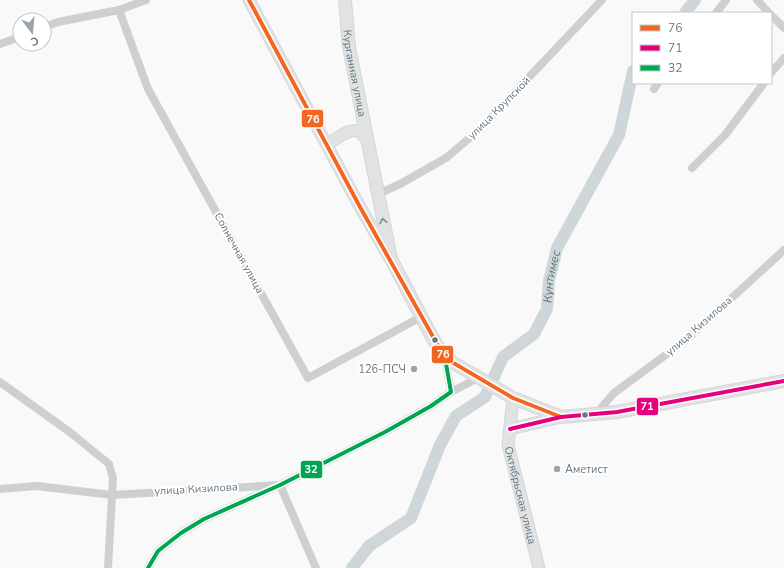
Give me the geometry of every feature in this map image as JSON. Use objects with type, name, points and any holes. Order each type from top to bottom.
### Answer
[{"type":"main road","name":"Курганная улица","points":[[345,0],[349,47],[391,259]]},
{"type":"main road","points":[[391,259],[444,358],[513,398],[561,417],[595,415],[784,381]]},
{"type":"street","points":[[52,24],[119,10],[146,0]]},
{"type":"street","points":[[249,0],[360,207],[391,259]]},
{"type":"street","name":"улица Крупской","points":[[379,198],[400,184],[446,158],[480,129],[602,0]]},
{"type":"street","points":[[717,12],[726,0]]},
{"type":"street","points":[[757,0],[768,12]]},
{"type":"street","name":"Солнечная улица","points":[[119,10],[148,89],[308,378],[421,317]]},
{"type":"street","points":[[772,16],[784,28]]},
{"type":"street","points":[[0,44],[12,39]]},
{"type":"street","points":[[772,72],[784,58]]},
{"type":"street","points":[[692,168],[725,135],[763,84]]},
{"type":"street","points":[[352,130],[359,115],[359,102]]},
{"type":"street","name":"Курганная улица","points":[[327,144],[352,130],[360,130],[369,145]]},
{"type":"street","points":[[360,207],[371,208],[379,198]]},
{"type":"street","name":"улица Кизилова","points":[[595,415],[614,393],[686,340],[784,250]]},
{"type":"street","points":[[444,358],[451,392]]},
{"type":"street","name":"улица Кизилова","points":[[148,568],[158,551],[181,532],[204,519],[280,485],[385,432],[431,406],[451,392],[478,378]]},
{"type":"street","points":[[0,382],[71,432],[109,464],[113,478],[108,568]]},
{"type":"street","name":"Октябрьская улица","points":[[513,398],[510,428],[510,452],[539,568]]},
{"type":"street","points":[[510,428],[561,417]]},
{"type":"street","points":[[280,485],[316,568]]},
{"type":"street","name":"улица Кизилова","points":[[0,489],[37,486],[112,495],[280,485]]},
{"type":"waterway","name":"Кунтимес","points":[[686,12],[695,0]]},
{"type":"waterway","name":"Кунтимес","points":[[352,568],[369,546],[411,518],[440,445],[456,416],[485,397],[503,357],[534,334],[547,309],[549,281],[557,248],[619,135],[632,76]]},
{"type":"transit line","name":"76","points":[[249,0],[360,207],[445,358],[513,398],[561,417]]},
{"type":"transit line","name":"32","points":[[148,568],[158,551],[181,533],[204,519],[280,485],[385,432],[431,406],[451,392],[445,358]]},
{"type":"transit line","name":"71","points":[[510,429],[561,417],[617,412],[784,381]]},
{"type":"place","name":"126-ПСЧ","points":[[414,369]]},
{"type":"place","name":"Аметист","points":[[557,469]]}]
